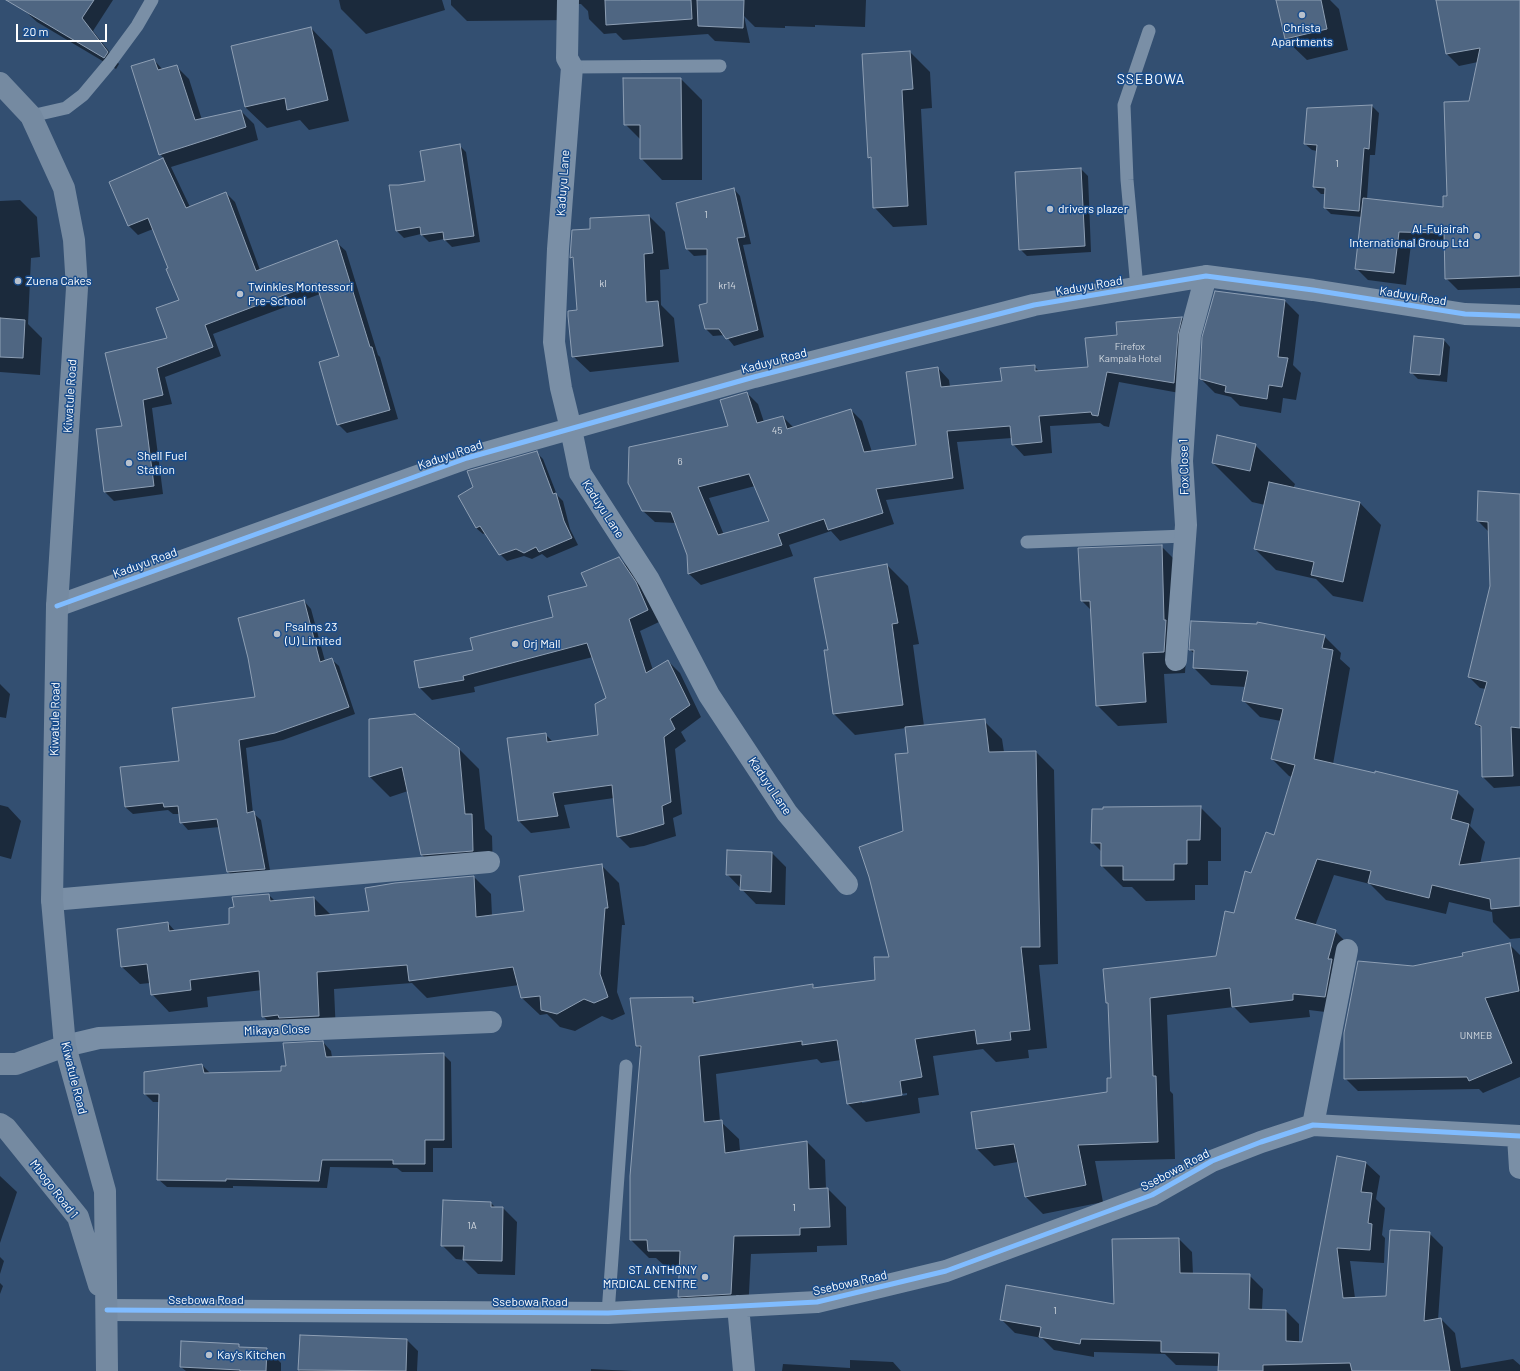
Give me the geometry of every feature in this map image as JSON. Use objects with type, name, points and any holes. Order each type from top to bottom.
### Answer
[{"type":"main road","name":"Kiwatule Road","points":[[0,83],[30,116],[64,188],[74,240],[77,288],[57,606],[52,900],[64,1046],[104,1191],[107,1371]]},
{"type":"main road","points":[[0,1064],[16,1064],[64,1046]]},
{"type":"main road","name":"Mbogo Road 1","points":[[0,1124],[6,1128],[78,1217],[107,1310]]},
{"type":"street","name":"Kaduyu Lane","points":[[568,0],[567,58],[572,67],[558,249],[554,342],[561,388],[580,473],[649,580],[709,695],[787,813],[847,884]]},
{"type":"street","name":"Kaduyu Road","points":[[57,606],[467,458],[754,377],[1034,305],[1206,276],[1314,290],[1465,314],[1520,316]]},
{"type":"street","name":"Fox Close 1","points":[[1176,660],[1186,525],[1182,461],[1190,335],[1206,276]]},
{"type":"street","points":[[52,900],[490,862]]},
{"type":"street","points":[[1313,1125],[1347,950]]},
{"type":"street","name":"Mikaya Close","points":[[64,1046],[99,1038],[491,1022]]},
{"type":"street","name":"Ssebowa Road","points":[[107,1310],[608,1312],[817,1302],[946,1271],[1152,1195],[1212,1161],[1261,1142],[1313,1125],[1519,1136]]},
{"type":"street","points":[[1519,1136],[1520,1168]]},
{"type":"street","points":[[738,1306],[744,1371]]},
{"type":"lane","points":[[30,116],[66,108],[83,95],[109,64],[136,26],[152,0]]},
{"type":"lane","points":[[1137,288],[1127,180],[1124,105],[1149,31]]},
{"type":"lane","points":[[572,67],[720,66]]},
{"type":"lane","points":[[1027,542],[1185,536]]},
{"type":"lane","points":[[608,1312],[626,1066]]},
{"type":"building","points":[[6,0],[94,0],[82,18],[108,52],[104,58]]},
{"type":"building","points":[[605,0],[691,0],[692,19],[606,25]]},
{"type":"building","points":[[697,0],[744,0],[743,28],[698,26]]},
{"type":"building","name":"Christa Apartments","points":[[1276,0],[1321,0],[1327,29],[1285,39]]},
{"type":"building","points":[[1436,0],[1520,0],[1520,276],[1445,279],[1444,233],[1399,232],[1394,273],[1355,269],[1363,198],[1443,207],[1443,196],[1447,196],[1444,102],[1469,101],[1480,48],[1446,54]]},
{"type":"building","points":[[311,27],[328,100],[287,110],[285,98],[245,107],[231,46]]},
{"type":"building","points":[[910,51],[913,89],[902,90],[908,206],[873,208],[871,157],[868,158],[862,54]]},
{"type":"building","points":[[154,59],[158,70],[177,65],[195,120],[241,110],[246,127],[159,155],[131,66]]},
{"type":"building","points":[[623,78],[681,78],[682,159],[640,159],[640,125],[624,125]]},
{"type":"building","points":[[1372,105],[1369,149],[1364,148],[1359,211],[1324,208],[1325,188],[1313,187],[1317,145],[1304,144],[1307,108]]},
{"type":"building","points":[[460,144],[474,236],[444,240],[443,232],[421,235],[420,227],[396,231],[389,185],[425,181],[420,151]]},
{"type":"building","points":[[163,158],[186,208],[226,192],[256,271],[337,240],[370,347],[372,347],[390,410],[337,425],[319,362],[339,356],[316,283],[205,325],[213,347],[157,368],[163,395],[143,400],[154,486],[104,492],[96,429],[122,426],[105,353],[167,338],[156,308],[179,300],[148,218],[128,226],[109,182]]},
{"type":"building","name":"drivers plazer","points":[[1081,168],[1085,246],[1019,250],[1015,172]]},
{"type":"building","points":[[734,188],[745,237],[737,238],[758,330],[726,339],[719,329],[705,329],[699,305],[707,303],[707,249],[686,249],[676,203]]},
{"type":"building","points":[[649,215],[653,253],[644,254],[646,302],[658,301],[663,346],[572,357],[568,311],[577,310],[573,257],[570,258],[572,230],[590,229],[590,218]]},
{"type":"building","points":[[1215,291],[1285,300],[1278,357],[1288,358],[1282,387],[1269,385],[1267,399],[1225,392],[1226,386],[1200,379],[1202,337]]},
{"type":"building","points":[[1182,317],[1178,334],[1174,383],[1107,372],[1098,416],[1092,415],[1091,412],[1039,416],[1042,442],[1012,445],[1010,426],[947,431],[953,478],[876,489],[883,513],[828,530],[824,519],[778,534],[782,545],[688,574],[687,555],[671,512],[642,511],[628,483],[629,447],[728,426],[720,400],[747,392],[757,423],[783,416],[787,429],[851,409],[864,452],[916,445],[906,372],[938,367],[941,387],[1002,381],[1000,368],[1035,365],[1035,371],[1088,367],[1085,338],[1117,335],[1116,322]],"holes":[[[749,474],[769,521],[718,535],[698,487]]]},
{"type":"building","points":[[0,318],[25,320],[23,358],[0,357]]},
{"type":"building","points":[[1414,336],[1444,339],[1440,375],[1410,373]]},
{"type":"building","points":[[1217,435],[1256,444],[1250,471],[1212,463]]},
{"type":"building","points":[[537,451],[553,494],[556,493],[564,521],[572,538],[539,552],[536,547],[524,553],[516,549],[499,555],[480,526],[476,528],[458,496],[473,487],[467,471]]},
{"type":"building","points":[[1269,482],[1360,502],[1343,582],[1311,575],[1314,562],[1254,549]]},
{"type":"building","points":[[1478,491],[1520,494],[1520,728],[1511,727],[1513,776],[1482,777],[1481,726],[1475,724],[1487,682],[1468,677],[1490,586],[1488,522],[1477,521]]},
{"type":"building","points":[[1162,545],[1164,620],[1166,620],[1164,652],[1143,653],[1146,702],[1096,706],[1090,601],[1081,601],[1078,548]]},
{"type":"building","points":[[619,557],[636,582],[648,610],[629,619],[646,673],[668,660],[690,705],[670,719],[675,729],[664,737],[671,802],[662,806],[664,824],[617,837],[612,785],[553,793],[558,816],[518,821],[507,738],[546,733],[547,742],[598,735],[595,704],[606,698],[587,643],[463,676],[464,680],[419,688],[414,661],[473,650],[470,638],[553,617],[548,596],[587,586],[581,573]]},
{"type":"building","points":[[887,564],[898,623],[892,624],[903,705],[833,714],[824,650],[828,650],[814,578]]},
{"type":"building","points":[[304,600],[320,662],[332,658],[349,707],[275,733],[239,740],[247,813],[254,811],[265,869],[227,872],[217,819],[180,823],[178,806],[164,807],[163,803],[125,807],[120,767],[179,761],[172,708],[255,697],[248,658],[238,618]]},
{"type":"building","points":[[1191,621],[1257,624],[1257,622],[1325,635],[1322,648],[1333,650],[1314,759],[1375,773],[1375,771],[1458,791],[1451,819],[1469,824],[1459,865],[1520,858],[1520,906],[1491,909],[1490,899],[1432,885],[1429,898],[1368,883],[1371,871],[1317,859],[1295,919],[1336,930],[1328,959],[1332,959],[1325,997],[1293,994],[1293,1000],[1232,1007],[1230,988],[1150,998],[1153,1076],[1156,1076],[1158,1142],[1078,1145],[1086,1185],[1025,1197],[1014,1144],[976,1149],[971,1112],[1107,1092],[1107,1078],[1111,1078],[1108,1003],[1106,1003],[1103,969],[1216,956],[1225,911],[1234,913],[1245,871],[1251,873],[1266,832],[1274,835],[1295,765],[1271,759],[1283,709],[1242,701],[1248,671],[1193,668],[1194,650],[1189,650]]},
{"type":"building","points":[[415,714],[459,748],[465,814],[472,814],[473,851],[421,855],[402,767],[369,777],[369,719]]},
{"type":"building","points":[[985,719],[989,752],[1036,751],[1040,947],[1021,947],[1030,1030],[1010,1032],[1011,1040],[977,1044],[975,1030],[915,1039],[922,1077],[900,1081],[902,1095],[847,1104],[837,1040],[802,1045],[802,1041],[699,1056],[704,1122],[722,1120],[725,1153],[807,1141],[809,1189],[828,1188],[830,1227],[800,1228],[800,1235],[734,1236],[731,1294],[678,1297],[680,1251],[648,1251],[647,1240],[630,1240],[630,1176],[641,1046],[636,1046],[630,998],[693,997],[693,1003],[813,984],[813,988],[875,980],[874,957],[889,957],[869,877],[859,847],[903,831],[895,754],[908,753],[905,727]]},
{"type":"building","points":[[1201,806],[1200,840],[1187,840],[1187,864],[1174,864],[1174,880],[1123,880],[1123,866],[1101,866],[1101,843],[1091,843],[1092,809],[1103,809],[1103,807]]},
{"type":"building","points":[[727,850],[772,852],[771,892],[740,890],[741,875],[726,875]]},
{"type":"building","points":[[602,864],[608,908],[605,908],[600,974],[608,997],[594,1003],[584,999],[557,1014],[541,1010],[540,996],[521,998],[513,967],[409,981],[407,965],[317,972],[319,1016],[279,1018],[278,1015],[262,1017],[259,971],[190,980],[191,990],[151,995],[147,964],[121,967],[117,929],[168,922],[169,931],[229,924],[229,908],[234,907],[232,897],[269,894],[270,901],[314,897],[315,916],[369,911],[365,888],[395,883],[474,876],[476,917],[524,911],[519,876]]},
{"type":"building","points":[[1510,943],[1519,991],[1485,998],[1512,1063],[1469,1081],[1467,1077],[1344,1079],[1344,1033],[1358,961],[1413,966],[1463,956],[1462,953]]},
{"type":"building","points":[[323,1041],[326,1057],[444,1053],[444,1140],[425,1140],[425,1164],[393,1164],[393,1160],[322,1160],[319,1181],[226,1179],[226,1181],[157,1180],[159,1094],[144,1094],[144,1072],[202,1064],[204,1073],[281,1071],[281,1066],[286,1066],[283,1043]]},
{"type":"building","points":[[1337,1156],[1366,1162],[1361,1192],[1372,1193],[1368,1223],[1372,1224],[1370,1250],[1337,1248],[1343,1298],[1386,1296],[1390,1230],[1430,1232],[1424,1321],[1441,1318],[1450,1371],[1352,1371],[1350,1363],[1263,1365],[1263,1371],[1218,1371],[1219,1353],[1161,1352],[1161,1341],[1081,1339],[1080,1344],[1039,1337],[1041,1327],[1000,1320],[1006,1285],[1114,1304],[1112,1239],[1179,1238],[1180,1273],[1250,1274],[1249,1309],[1286,1310],[1286,1341],[1302,1342]]},
{"type":"building","points":[[443,1200],[491,1202],[491,1207],[503,1207],[502,1261],[463,1260],[464,1246],[441,1246]]},
{"type":"building","points":[[300,1335],[407,1339],[406,1371],[298,1370]]},
{"type":"building","name":"Kay's Kitchen","points":[[181,1341],[239,1344],[239,1347],[267,1348],[266,1371],[240,1371],[180,1367]]},
{"type":"cycle path","points":[[57,606],[467,458],[754,377],[1034,305],[1206,276],[1313,290],[1465,314],[1520,316]]},
{"type":"cycle path","points":[[107,1310],[608,1313],[817,1302],[946,1271],[1152,1195],[1212,1161],[1261,1142],[1313,1125],[1520,1136]]},
{"type":"place","name":"Christa Apartments","points":[[1302,15]]},
{"type":"place","name":"drivers plazer","points":[[1050,209]]},
{"type":"place","name":"Al-Fujairah International Group Ltd","points":[[1477,236]]},
{"type":"place","name":"Zuena Cakes","points":[[18,281]]},
{"type":"place","name":"Twinkles Montessori Pre-School","points":[[240,294]]},
{"type":"place","name":"Shell Fuel Station","points":[[129,463]]},
{"type":"place","name":"Psalms 23 (U) Limited","points":[[277,634]]},
{"type":"place","name":"Orj Mall","points":[[515,644]]},
{"type":"place","name":"ST ANTHONY MRDICAL CENTRE","points":[[705,1277]]},
{"type":"place","name":"Kay's Kitchen","points":[[209,1355]]},
{"type":"district","name":"SSEBOWA","points":[[1151,79]]}]
